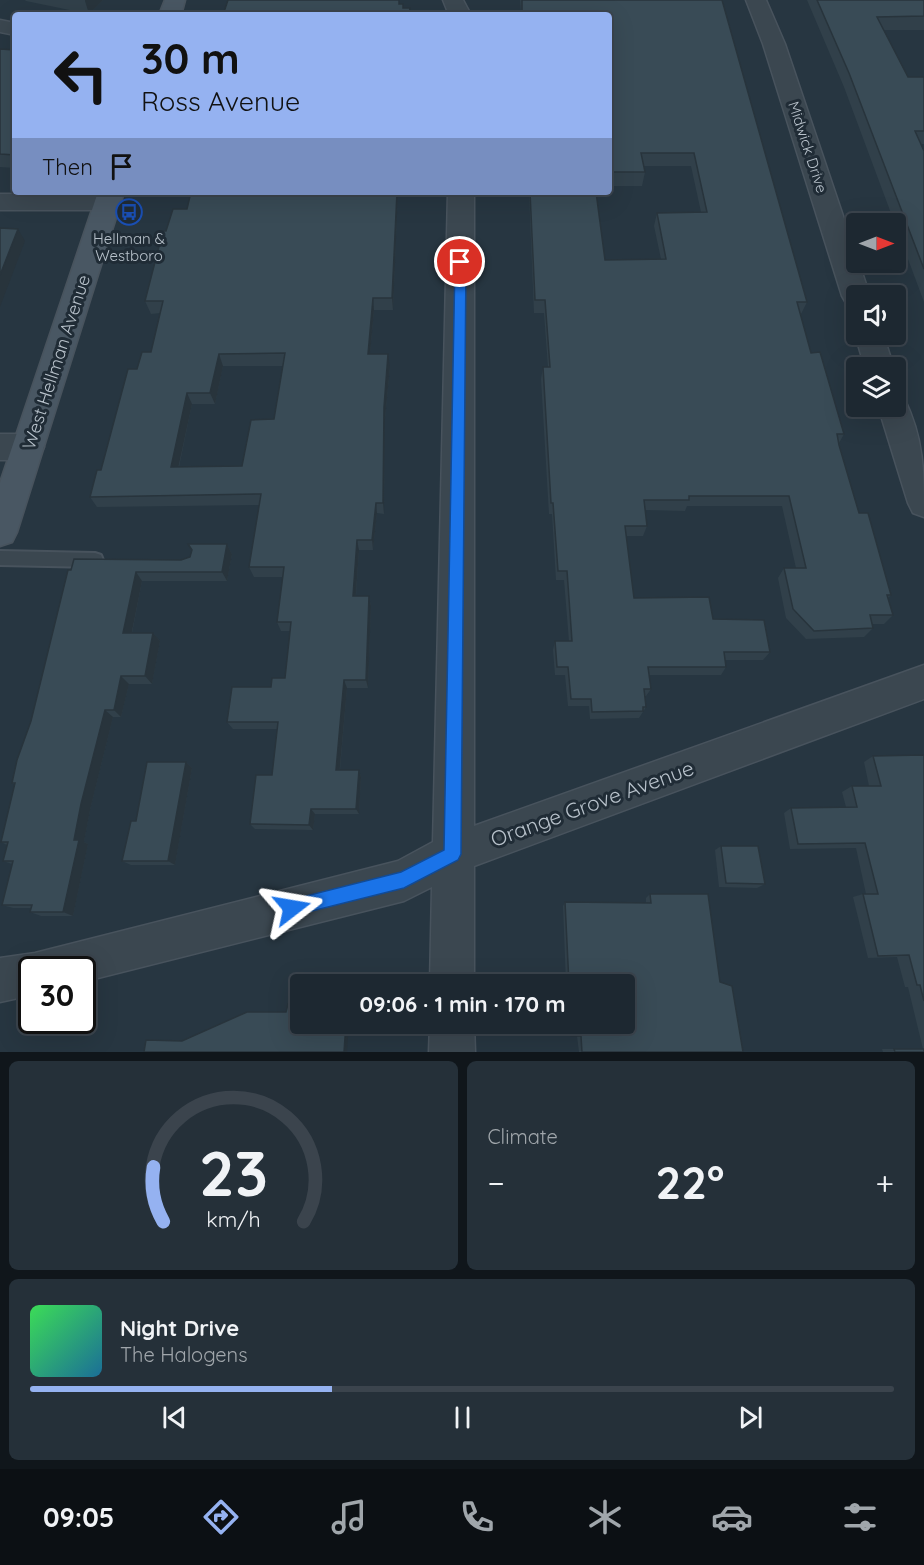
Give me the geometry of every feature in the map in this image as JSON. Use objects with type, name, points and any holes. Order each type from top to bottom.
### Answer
[{"type":"street","name":"Midwick Drive","points":[[756,0],[774,44],[852,285]]},
{"type":"street","points":[[452,974],[461,195]]},
{"type":"street","points":[[0,202],[110,197]]},
{"type":"street","name":"West Hellman Avenue","points":[[0,532],[14,447],[110,197]]},
{"type":"street","points":[[896,417],[924,503]]},
{"type":"street","name":"Orange Grove Avenue","points":[[96,957],[404,880],[452,854],[924,682]]},
{"type":"street","points":[[0,980],[18,976]]},
{"type":"street","points":[[452,1034],[452,1052]]},
{"type":"lane","points":[[0,558],[116,560]]},
{"type":"building","points":[[228,0],[399,0],[403,8],[410,8],[409,12],[224,12]]},
{"type":"building","points":[[522,0],[722,0],[807,302],[797,302],[811,353],[820,352],[844,434],[837,434],[839,445],[859,513],[868,513],[891,595],[887,595],[893,615],[870,615],[873,628],[814,631],[793,609],[784,568],[806,568],[789,496],[689,496],[689,500],[644,500],[647,526],[625,526],[634,598],[709,597],[713,619],[764,620],[770,652],[724,652],[726,667],[648,667],[651,689],[644,689],[646,707],[643,707],[643,711],[592,712],[591,699],[571,699],[568,667],[557,667],[555,641],[572,641],[567,571],[558,571],[553,503],[551,503],[543,367],[550,367],[545,300],[535,300],[530,195],[596,195],[605,260],[666,259],[657,213],[707,212],[694,153],[641,153],[645,172],[612,172],[612,12],[522,12]]},
{"type":"building","points":[[817,0],[924,0],[924,16],[877,17],[908,77],[924,77],[924,131],[915,131],[924,151],[924,269],[906,222],[906,213],[903,213],[849,73]]},
{"type":"building","points":[[0,49],[12,50],[12,155],[0,154]]},
{"type":"building","points":[[190,195],[397,195],[392,298],[373,298],[368,354],[388,354],[384,407],[383,503],[376,503],[372,540],[357,540],[353,596],[369,596],[366,680],[344,680],[336,770],[359,770],[356,809],[311,809],[309,825],[250,824],[256,775],[272,775],[278,722],[227,722],[232,687],[271,687],[272,678],[285,678],[291,622],[277,622],[284,567],[249,567],[261,494],[90,497],[97,470],[101,470],[128,369],[137,369],[142,352],[151,352],[163,301],[145,301],[163,231],[166,231],[173,209],[187,209]],"holes":[[[285,353],[274,419],[251,420],[242,466],[171,467],[187,393],[210,393],[219,354]]]},
{"type":"building","points":[[0,228],[18,229],[0,275]]},
{"type":"building","points":[[188,544],[227,544],[222,572],[136,572],[123,633],[153,633],[145,676],[121,676],[114,710],[105,710],[81,804],[74,840],[79,840],[63,912],[30,912],[32,905],[2,905],[13,861],[3,861],[8,842],[1,842],[15,783],[12,783],[17,760],[31,721],[68,570],[71,570],[74,559],[181,560],[190,557],[192,550]]},
{"type":"building","points":[[924,755],[924,1001],[909,955],[878,956],[863,894],[878,894],[865,843],[798,844],[791,808],[857,807],[852,786],[881,786],[873,756]]},
{"type":"building","points":[[147,762],[186,762],[168,861],[122,861],[131,821],[136,821]]},
{"type":"building","points":[[721,846],[758,846],[765,884],[726,883]]},
{"type":"building","points":[[650,894],[708,894],[720,982],[732,986],[743,1052],[582,1052],[581,1036],[571,1036],[571,1034],[635,1034],[635,974],[569,974],[565,902],[651,903]]},
{"type":"building","points":[[290,1004],[290,1034],[345,1034],[344,1052],[144,1052],[146,1040],[182,1041],[247,1012],[286,1012]]},
{"type":"building","points":[[894,1049],[924,1049],[924,1052],[895,1052]]},
{"type":"place","name":"Hellman & Westboro","points":[[129,212]]},
{"type":"route","points":[[292,908],[404,880],[452,854],[460,262]]}]
